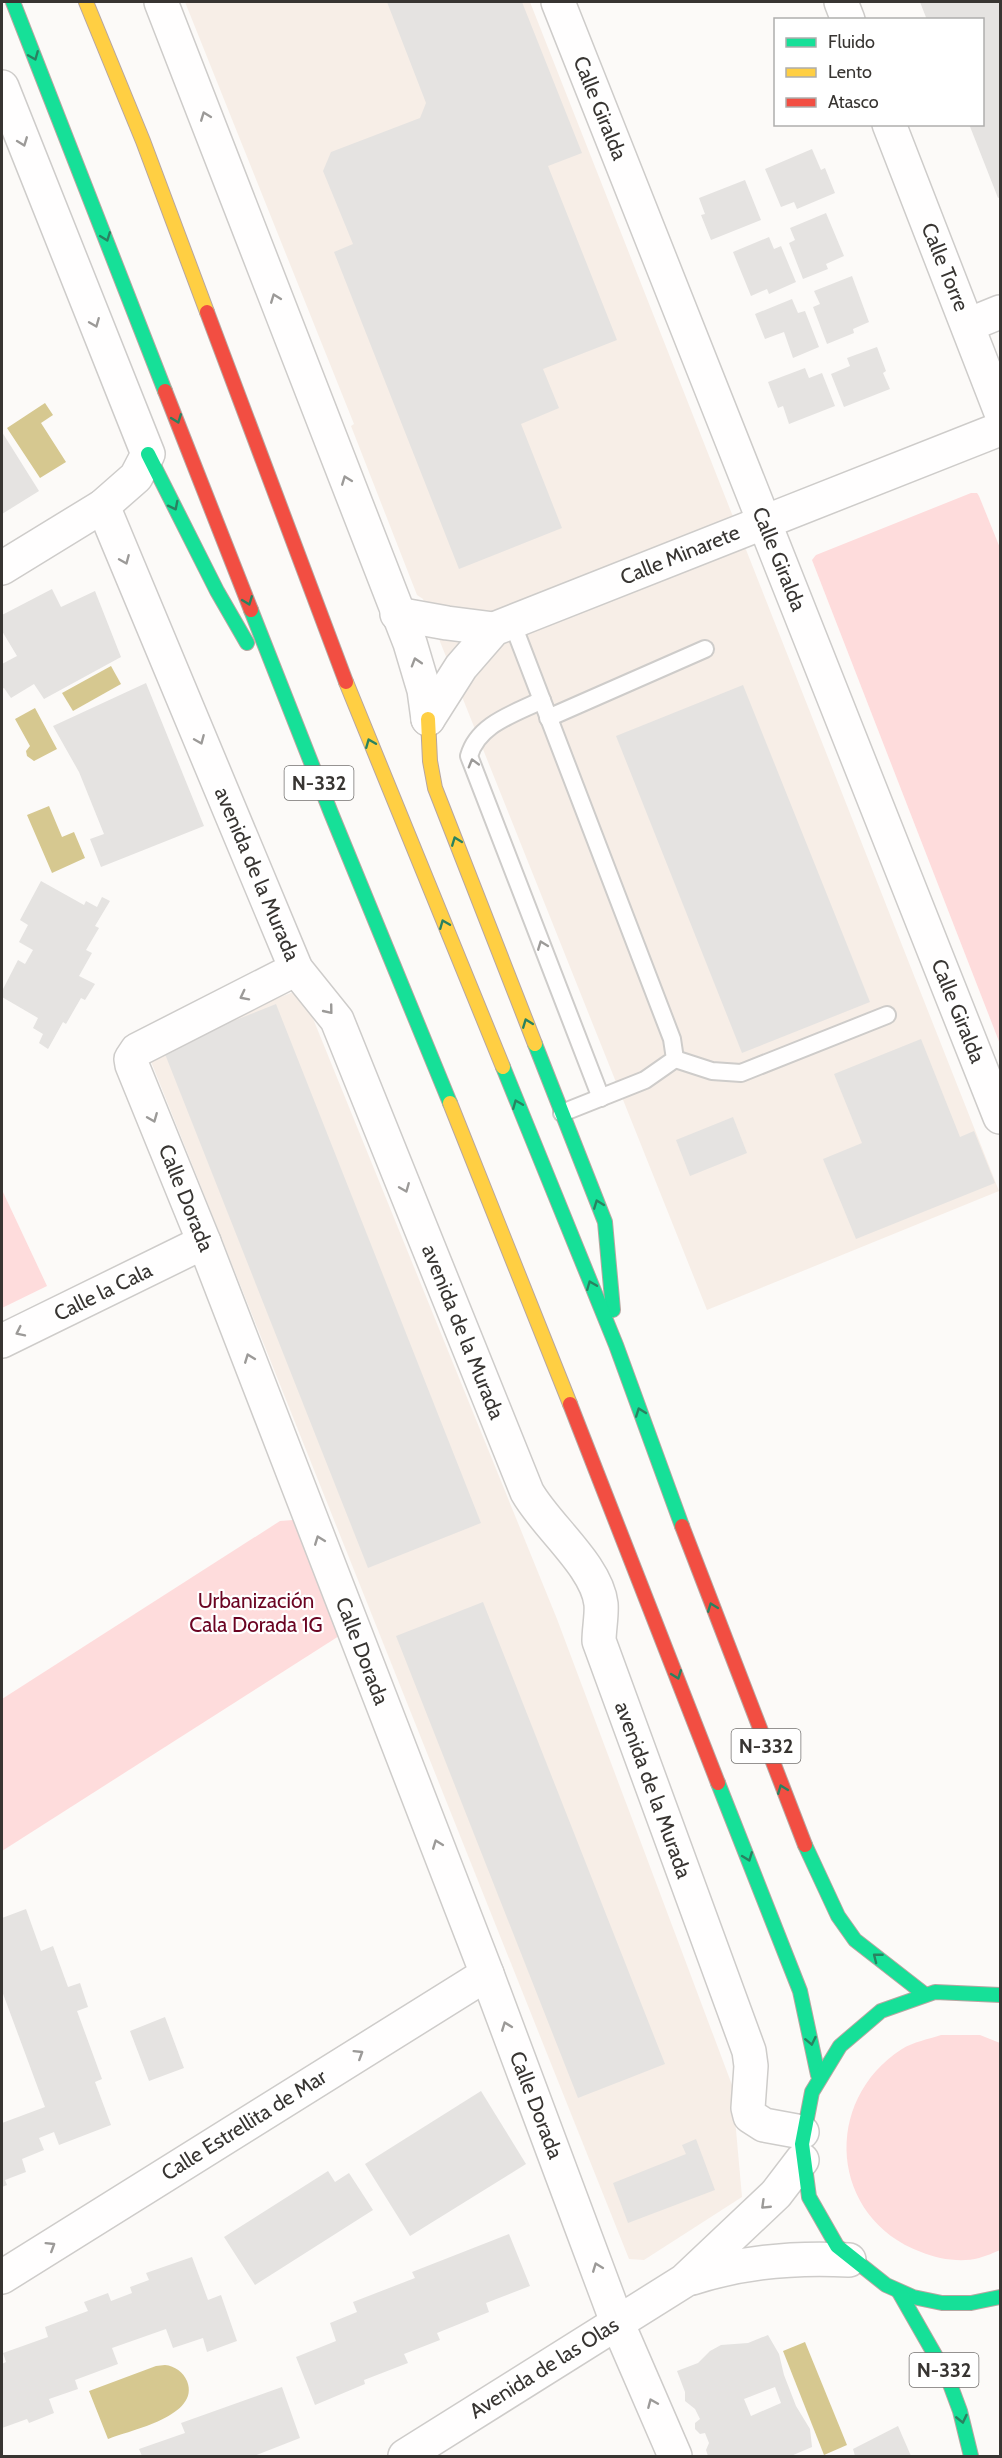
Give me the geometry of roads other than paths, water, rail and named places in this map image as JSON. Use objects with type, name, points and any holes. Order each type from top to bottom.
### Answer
[{"type":"highway","name":"N-332","points":[[13,2],[300,734],[513,1259],[800,1991],[818,2075]]},
{"type":"highway","name":"N-332","points":[[86,2],[143,141],[351,696],[616,1345],[707,1594],[795,1823],[838,1916],[855,1940],[922,1993]]},
{"type":"highway","points":[[148,454],[217,591],[300,734]]},
{"type":"highway","points":[[429,719],[430,761],[435,788],[604,1222],[616,1345]]},
{"type":"highway","name":"N-332","points":[[1000,1995],[977,1990],[950,1989],[922,1993],[890,2005],[861,2023],[837,2047],[818,2075],[808,2103],[802,2146],[810,2197],[825,2230],[849,2260],[872,2278],[898,2292],[928,2301],[960,2304],[1000,2297]]},
{"type":"highway","name":"N-332","points":[[898,2292],[947,2376],[960,2411],[971,2457]]},
{"type":"street","points":[[161,2],[418,666],[429,719]]},
{"type":"street","name":"Calle Giralda","points":[[558,2],[1000,1117]]},
{"type":"street","points":[[840,2],[847,18]]},
{"type":"street","points":[[2,87],[148,454],[136,477],[103,506],[2,568]]},
{"type":"street","name":"Calle Torre","points":[[890,126],[1000,410]]},
{"type":"street","points":[[968,325],[1000,312]]},
{"type":"street","name":"Calle Minarete","points":[[397,614],[447,623],[503,625],[1000,429]]},
{"type":"street","name":"avenida de la Murada","points":[[103,506],[296,969],[337,1020],[527,1492],[538,1511],[584,1566],[601,1603],[599,1641],[749,2051],[751,2078],[748,2108],[750,2116],[802,2146]]},
{"type":"street","name":"Calle Minarete","points":[[429,719],[461,667],[503,625]]},
{"type":"street","name":"Calle Dorada","points":[[296,969],[137,1050],[131,1059],[487,1974],[618,2322],[675,2457]]},
{"type":"street","name":"Calle la Cala","points":[[2,1341],[204,1242]]},
{"type":"street","name":"Calle Estrellita de Mar","points":[[2,2277],[487,1974]]},
{"type":"street","name":"Avenida de las Olas","points":[[405,2457],[684,2281],[776,2194],[802,2146]]},
{"type":"street","name":"Avenida de las Olas","points":[[684,2281],[724,2268],[813,2258],[849,2260]]},
{"type":"lane","points":[[503,625],[542,700],[672,1040],[675,1059]]},
{"type":"lane","points":[[548,718],[705,649]]},
{"type":"lane","points":[[542,700],[489,726],[472,746],[469,756],[601,1098]]},
{"type":"lane","points":[[675,1059],[712,1071],[741,1073],[887,1015]]},
{"type":"lane","points":[[562,1113],[645,1080],[675,1059]]},
{"type":"park label","name":"Urbanización Cala Dorada 1G","points":[[256,1613]]}]
